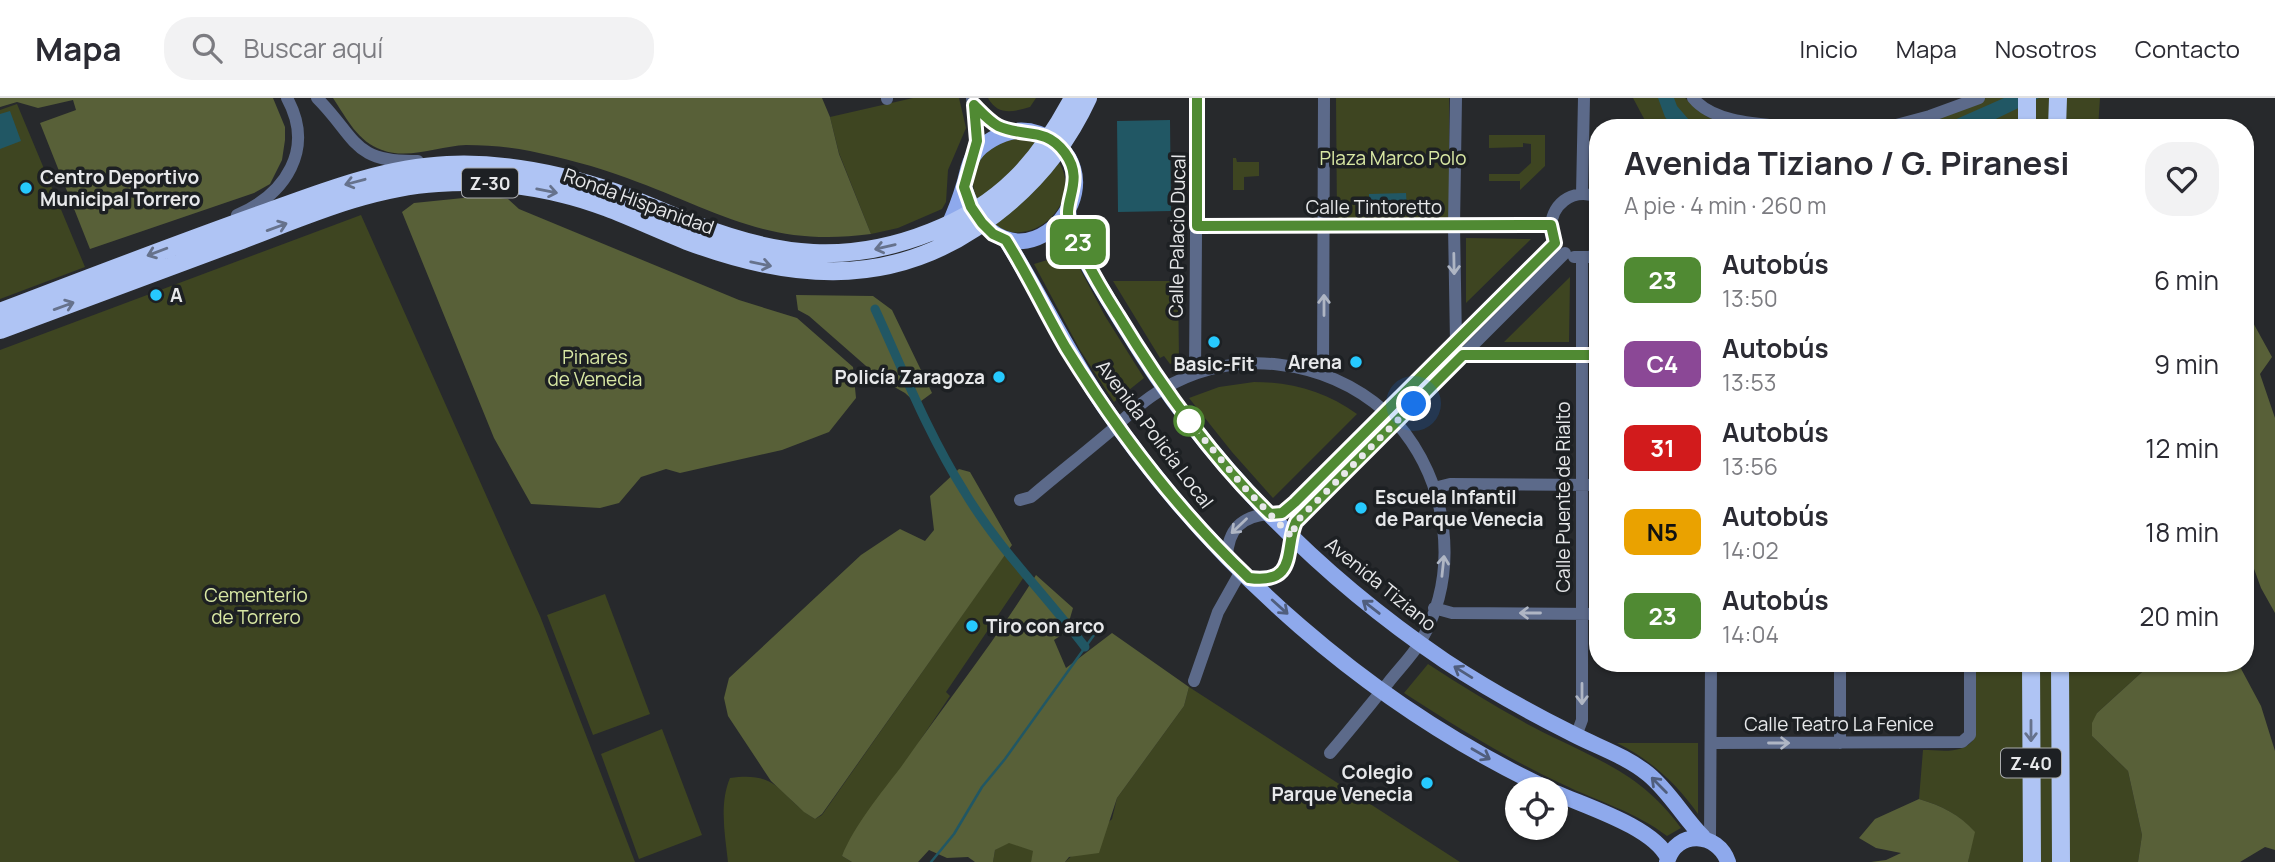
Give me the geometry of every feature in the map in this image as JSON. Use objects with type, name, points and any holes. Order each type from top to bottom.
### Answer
[{"type":"highway","name":"Ronda Hispanidad","points":[[0,330],[345,202],[398,188],[435,183],[500,183],[563,194],[729,255],[789,270],[830,271],[882,267],[947,244],[978,218],[1018,195],[1042,171],[1073,98]]},
{"type":"highway","name":"Ronda Hispanidad","points":[[1054,143],[1088,98]]},
{"type":"highway","points":[[2027,98],[2027,119]]},
{"type":"highway","points":[[2057,119],[2058,98]]},
{"type":"highway","name":"Ronda Hispanidad","points":[[0,312],[215,230],[361,180],[404,170],[446,165],[531,170],[568,177],[618,193],[722,235],[790,252],[850,254],[907,242],[949,225],[978,218]]},
{"type":"highway","name":"Z-40","points":[[2031,672],[2032,862]]},
{"type":"highway","name":"Z-40","points":[[2060,672],[2061,862]]},
{"type":"main road","points":[[949,225],[974,155],[993,139],[1014,131],[1037,133],[1054,143],[1071,162],[1073,170],[1074,184],[1068,209],[1059,224],[1039,237],[1024,241],[1006,240],[993,234],[978,218],[964,187]]},
{"type":"main road","name":"Avenida Tiziano","points":[[1068,209],[1070,224],[1099,283],[1136,346],[1228,468],[1292,537],[1362,600],[1420,643],[1503,697],[1576,736],[1629,760],[1648,774],[1707,839],[1721,847],[1728,862]]},
{"type":"main road","name":"Avenida Policía Local","points":[[1006,240],[1065,345],[1117,425],[1175,501],[1227,557],[1314,637],[1382,691],[1455,739],[1526,777]]},
{"type":"main road","points":[[1568,798],[1640,830],[1660,845],[1667,860],[1679,843],[1687,839],[1707,839]]},
{"type":"street","points":[[215,230],[226,220],[268,197],[286,178],[295,159],[298,134],[287,98]]},
{"type":"street","points":[[317,98],[357,146],[380,159],[432,161],[446,165]]},
{"type":"street","name":"Calle Palacio Ducal","points":[[1195,374],[1197,98]]},
{"type":"street","points":[[1323,374],[1324,98]]},
{"type":"street","points":[[1456,98],[1456,342]]},
{"type":"street","points":[[1583,194],[1584,98]]},
{"type":"street","points":[[1693,98],[1709,112],[1732,119]]},
{"type":"street","points":[[1919,119],[1979,98]]},
{"type":"street","points":[[973,102],[992,122],[1014,131]]},
{"type":"street","points":[[973,102],[977,132],[974,155]]},
{"type":"street","points":[[1589,195],[1570,196],[1560,203],[1553,213],[1551,225],[1555,243],[1565,253],[1582,258],[1589,256]]},
{"type":"street","name":"Calle Tintoretto","points":[[1197,226],[1551,225]]},
{"type":"street","points":[[1227,557],[1230,536],[1239,523],[1248,518],[1285,512],[1555,243]]},
{"type":"street","points":[[1195,681],[1218,612],[1245,574],[1267,578],[1281,571],[1289,559],[1296,522],[1565,253]]},
{"type":"street","name":"Calle Puente de Rialto","points":[[1576,736],[1581,720],[1584,485],[1582,258]]},
{"type":"street","points":[[1463,355],[1589,355]]},
{"type":"street","points":[[1020,500],[1031,497],[1165,387],[1195,374],[1226,366],[1254,363],[1291,365],[1323,374],[1360,392],[1385,412]]},
{"type":"street","points":[[1330,753],[1420,643],[1434,608],[1443,572],[1445,546],[1440,507],[1417,451],[1396,422]]},
{"type":"street","points":[[1434,488],[1450,484],[1589,485]]},
{"type":"street","points":[[1434,608],[1452,613],[1589,614]]},
{"type":"street","points":[[1707,839],[1711,672]]},
{"type":"street","points":[[1840,672],[1840,744]]},
{"type":"street","name":"Calle Teatro La Fenice","points":[[1711,743],[1957,743],[1966,740],[1970,735],[1970,672]]},
{"type":"green space","points":[[0,98],[273,98],[285,127],[282,160],[270,184],[254,193],[90,249],[40,123],[76,110],[73,100],[38,108],[17,102],[0,107]]},
{"type":"green space","points":[[333,98],[822,98],[830,117],[839,154],[871,234],[802,236],[773,231],[744,224],[603,170],[522,150],[466,145],[413,153],[392,153],[374,146],[360,136]]},
{"type":"green space","points":[[913,98],[959,98],[966,128],[948,170],[946,202],[942,209],[898,228],[871,234],[839,153],[830,117]]},
{"type":"green space","points":[[988,98],[1036,98],[1030,107],[1006,111],[996,108]]},
{"type":"green space","name":"Plaza Marco Polo","points":[[1336,98],[1449,98],[1449,218],[1337,220]]},
{"type":"green space","points":[[1633,98],[1685,98],[1707,117],[1716,119],[1644,119]]},
{"type":"green space","points":[[1986,98],[2100,98],[2099,119],[1929,119]]},
{"type":"green space","name":"Centro Deportivo Municipal Torrero","points":[[17,104],[85,267],[0,299],[0,110]]},
{"type":"green space","points":[[1489,135],[1545,135],[1545,166],[1520,190],[1520,181],[1489,181],[1489,174],[1519,174],[1531,163],[1531,144],[1523,143],[1523,147],[1489,148]]},
{"type":"green space","points":[[1014,136],[1042,140],[1028,157],[976,203],[973,178],[978,161],[992,148]]},
{"type":"green space","points":[[1233,158],[1236,158],[1237,162],[1259,162],[1259,176],[1244,177],[1244,190],[1233,190]]},
{"type":"green space","points":[[1057,160],[1064,172],[1065,185],[1058,210],[1049,220],[1025,232],[1011,232],[990,223]]},
{"type":"green space","name":"Pinares de Venecia","points":[[483,196],[508,199],[519,209],[739,300],[797,318],[853,367],[856,398],[829,432],[782,450],[680,473],[666,469],[641,477],[619,503],[600,508],[531,504],[494,438],[402,212],[414,203]]},
{"type":"green space","name":"Cementerio de Torrero","points":[[361,215],[540,616],[635,862],[0,862],[0,350]]},
{"type":"green space","points":[[1466,238],[1531,239],[1466,303]]},
{"type":"green space","points":[[1069,248],[1105,316],[1144,378],[1114,402],[1080,350],[1034,264],[1054,258]]},
{"type":"green space","points":[[1570,277],[1569,342],[1504,342]]},
{"type":"green space","points":[[1113,281],[1178,281],[1179,360],[1170,364],[1164,356],[1160,358]]},
{"type":"green space","points":[[796,295],[873,296],[892,310],[932,393],[917,404],[905,393],[882,380],[809,316],[798,310]]},
{"type":"green space","points":[[2254,324],[2272,357],[2260,374],[2275,418],[2275,613],[2254,569]]},
{"type":"green space","points":[[1254,382],[1295,386],[1321,394],[1357,414],[1273,498],[1189,398],[1219,387]]},
{"type":"green space","points":[[959,469],[970,472],[1012,545],[822,814],[815,819],[771,781],[728,716],[724,698],[729,678],[861,555],[900,529],[925,541],[934,530],[930,496]]},
{"type":"green space","points":[[1005,554],[1028,571],[946,692],[950,696],[842,856],[852,862],[728,862],[724,809],[730,778],[760,778],[770,782],[815,819],[822,815]]},
{"type":"green space","points":[[1036,575],[1073,608],[1066,632],[1054,640],[1066,668],[1112,633],[1189,687],[1184,706],[1117,798],[1099,853],[1069,857],[1065,862],[1031,862],[1033,851],[1009,843],[995,850],[993,862],[975,862],[968,857],[947,858],[929,850],[918,862],[852,862],[842,856],[853,833],[987,648]]},
{"type":"green space","points":[[605,594],[650,714],[593,735],[547,615]]},
{"type":"green space","points":[[1428,664],[1506,712],[1632,779],[1665,809],[1681,828],[1667,836],[1629,813],[1568,786],[1568,777],[1549,777],[1521,763],[1404,693]]},
{"type":"green space","points":[[1976,672],[2142,672],[2097,713],[2092,736],[2128,771],[2142,835],[2138,862],[1968,862],[1974,832],[1950,811],[1919,799],[1923,750],[1958,750],[1974,739]]},
{"type":"green space","points":[[2142,672],[2243,672],[2261,706],[2275,751],[2275,850],[2265,847],[2240,862],[2138,862],[2142,835],[2128,771],[2092,736],[2092,723],[2097,713]]},
{"type":"green space","points":[[1189,687],[1460,862],[1065,862],[1112,819],[1117,798],[1184,706]]},
{"type":"green space","points":[[662,729],[702,835],[639,859],[601,754]]},
{"type":"green space","points":[[1617,743],[1698,743],[1698,814],[1662,774]]},
{"type":"green space","points":[[1919,799],[1950,811],[1975,832],[1968,862],[1871,862],[1886,860],[1901,853],[1876,848],[1859,838],[1875,819]]},
{"type":"green space","points":[[1009,842],[1034,851],[1031,862],[993,862],[995,850]]},
{"type":"water","points":[[1658,98],[1674,98],[1688,119],[1667,119]]},
{"type":"water","points":[[2004,98],[2039,98],[1996,119],[1956,119]]},
{"type":"water","points":[[10,111],[21,141],[0,149],[0,114]]},
{"type":"water","points":[[1170,120],[1171,211],[1118,212],[1117,121]]},
{"type":"water","points":[[1406,193],[1407,209],[1369,210],[1369,194]]},
{"type":"waterway","points":[[875,309],[927,424],[977,512],[1085,647]]},
{"type":"waterway","points":[[931,862],[954,834],[982,787],[1094,635]]},
{"type":"bus line","name":"23","points":[[1197,98],[1197,226],[1551,225],[1555,243],[1295,502],[1282,513],[1270,514],[1190,422],[1136,346],[1109,301],[1068,219],[1074,184],[1071,162],[1065,153],[1043,135],[1014,131],[996,125],[974,105],[977,141],[964,187],[972,210],[990,231],[1006,240],[1065,345],[1122,432],[1175,501],[1249,578],[1267,578],[1281,571],[1289,559],[1294,524],[1463,355],[1589,355]]},
{"type":"place","name":"Centro Deportivo Municipal Torrero","points":[[26,188]]},
{"type":"place","name":"A","points":[[156,295]]},
{"type":"place","name":"Basic-Fit","points":[[1214,342]]},
{"type":"place","name":"Arena","points":[[1356,362]]},
{"type":"place","name":"Policía Zaragoza","points":[[999,377]]},
{"type":"place","name":"Escuela Infantil de Parque Venecia","points":[[1361,508]]},
{"type":"place","name":"Tiro con arco","points":[[972,626]]},
{"type":"place","name":"Colegio Parque Venecia","points":[[1427,783]]},
{"type":"route","points":[[1189,421],[1243,486],[1292,537],[1294,524],[1414,404]]}]
